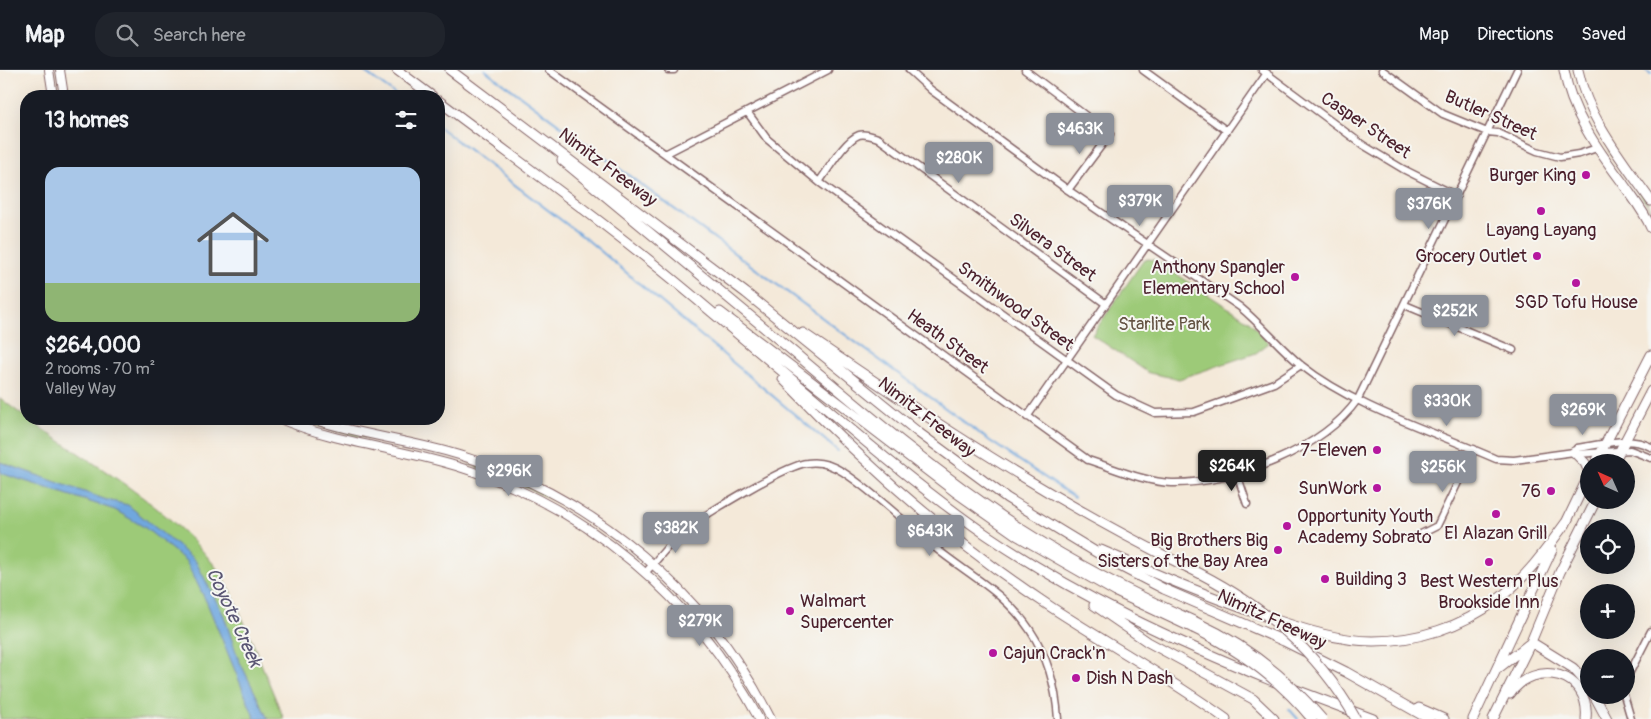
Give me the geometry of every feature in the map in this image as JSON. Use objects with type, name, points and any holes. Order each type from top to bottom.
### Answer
[{"type":"highway","points":[[397,70],[424,90]]},
{"type":"highway","name":"Nimitz Freeway","points":[[450,70],[746,293],[957,462],[1007,498],[1062,532],[1164,589],[1284,641],[1374,687],[1429,719]]},
{"type":"highway","points":[[1564,70],[1577,112],[1597,148],[1639,206],[1651,228]]},
{"type":"highway","points":[[1578,70],[1588,101],[1607,136],[1651,201]]},
{"type":"highway","points":[[475,88],[891,433],[958,485],[1022,530],[1219,640],[1284,687],[1312,719]]},
{"type":"highway","points":[[445,105],[526,164],[685,290],[949,508],[987,535],[1064,583],[1148,642],[1252,699],[1274,719]]},
{"type":"highway","points":[[1583,121],[1596,132],[1607,136]]},
{"type":"highway","points":[[1597,148],[1606,146],[1617,151]]},
{"type":"highway","points":[[526,164],[562,187],[779,359],[986,514],[1095,581],[1194,625],[1222,634],[1268,664],[1288,682],[1322,719]]},
{"type":"highway","points":[[746,293],[903,401],[1051,495],[1120,534],[1246,599],[1288,632],[1332,684],[1356,719]]},
{"type":"highway","points":[[753,348],[876,471],[959,541],[1050,606],[1226,719]]},
{"type":"highway","points":[[1600,454],[1651,355]]},
{"type":"highway","points":[[1618,454],[1651,391]]},
{"type":"highway","points":[[1574,452],[1580,458]]},
{"type":"highway","points":[[1473,719],[1534,586],[1580,493]]},
{"type":"highway","points":[[1494,717],[1531,642],[1560,572],[1592,509]]},
{"type":"highway","points":[[1062,532],[1224,602],[1324,634],[1372,641],[1423,636],[1470,617],[1496,601],[1520,581],[1537,563],[1567,521]]},
{"type":"highway","points":[[1064,583],[1192,647],[1306,695],[1373,719]]},
{"type":"highway","points":[[1496,670],[1531,642]]},
{"type":"highway","points":[[1531,642],[1573,668],[1580,676]]},
{"type":"highway","points":[[1494,717],[1515,687],[1525,678],[1539,673],[1552,673],[1565,678],[1577,687],[1584,699],[1586,719]]},
{"type":"highway","points":[[1374,687],[1444,719]]},
{"type":"highway","points":[[1599,704],[1607,719]]},
{"type":"main road","points":[[49,70],[52,90]]},
{"type":"main road","points":[[60,70],[63,90]]},
{"type":"main road","points":[[298,425],[334,437],[392,449],[454,466],[503,483],[548,504],[590,528],[646,572],[675,600],[711,643],[733,674],[759,719]]},
{"type":"main road","points":[[336,425],[458,455],[520,478],[596,519],[654,564],[682,592],[724,642],[750,681],[771,719]]},
{"type":"street","name":"Heath Street","points":[[549,70],[1088,460],[1154,481],[1173,483],[1223,479],[1292,452],[1317,439],[1349,412],[1358,399],[1405,305],[1514,71]]},
{"type":"street","points":[[668,70],[674,70]]},
{"type":"street","points":[[665,154],[748,113],[828,70]]},
{"type":"street","points":[[908,70],[931,90],[1068,190],[1240,307],[1260,323],[1301,364],[1358,399],[1496,459],[1514,460],[1574,452],[1578,454],[1625,441],[1635,441],[1651,447]]},
{"type":"street","points":[[1025,70],[1110,134],[1068,190]]},
{"type":"street","points":[[1143,70],[1227,131]]},
{"type":"street","name":"Butler Street","points":[[1382,70],[1444,114],[1487,132],[1498,133],[1537,152],[1560,157],[1579,154],[1597,148]]},
{"type":"street","points":[[1027,417],[1227,131],[1265,72]]},
{"type":"street","name":"Casper Street","points":[[1265,72],[1363,145],[1403,170],[1457,196]]},
{"type":"street","name":"Smithwood Street","points":[[748,113],[767,139],[819,182],[1116,395],[1155,413],[1194,412],[1274,383],[1301,364]]},
{"type":"street","name":"Silvera Street","points":[[819,182],[848,142],[858,135],[869,135],[878,138],[1106,304]]},
{"type":"street","points":[[1405,305],[1513,350]]},
{"type":"street","points":[[1603,448],[1639,451],[1651,458]]},
{"type":"street","points":[[1411,539],[1437,526],[1474,449]]},
{"type":"street","points":[[646,572],[689,527],[789,468],[807,462],[826,464],[850,477],[944,555],[992,588],[1016,612],[1037,640],[1047,661],[1055,689],[1058,719]]},
{"type":"street","points":[[1237,474],[1247,504]]},
{"type":"street","points":[[1635,662],[1651,631]]},
{"type":"street","points":[[1627,704],[1631,719]]},
{"type":"green space","points":[[1608,150],[1643,194],[1651,210]]},
{"type":"green space","name":"Starlite Park","points":[[1148,259],[1155,260],[1250,322],[1269,343],[1256,353],[1179,379],[1149,373],[1092,335],[1143,261]]},
{"type":"green space","points":[[0,398],[20,413],[20,425],[37,425],[141,496],[193,540],[221,574],[230,591],[284,719],[0,719]]},
{"type":"green space","points":[[315,425],[329,425],[394,442],[354,436]]},
{"type":"green space","points":[[468,464],[512,478],[541,491],[582,514],[521,485]]},
{"type":"water","points":[[0,462],[107,500],[128,505],[195,560],[224,616],[238,658],[268,719],[255,719],[207,603],[186,561],[144,527],[115,510],[0,473]]},
{"type":"waterway","points":[[362,70],[390,90]]},
{"type":"waterway","points":[[485,70],[990,441],[1074,497]]},
{"type":"waterway","points":[[1645,70],[1651,74]]},
{"type":"waterway","points":[[445,132],[590,242],[838,451]]},
{"type":"waterway","points":[[1289,709],[1298,719]]},
{"type":"place","name":"Burger King","points":[[1586,175]]},
{"type":"place","name":"Layang Layang","points":[[1541,211]]},
{"type":"place","name":"Grocery Outlet","points":[[1537,256]]},
{"type":"place","name":"Anthony Spangler Elementary School","points":[[1295,277]]},
{"type":"place","name":"SGD Tofu House","points":[[1576,283]]},
{"type":"place","name":"7-Eleven","points":[[1377,450]]},
{"type":"place","name":"SunWork","points":[[1377,488]]},
{"type":"place","name":"76","points":[[1551,491]]},
{"type":"place","name":"El Alazan Grill","points":[[1496,514]]},
{"type":"place","name":"Opportunity Youth Academy Sobrato","points":[[1287,526]]},
{"type":"place","name":"Big Brothers Big Sisters of the Bay Area","points":[[1278,550]]},
{"type":"place","name":"Best Western Plus Brookside Inn","points":[[1489,562]]},
{"type":"place","name":"Building 3","points":[[1325,579]]},
{"type":"place","name":"Walmart Supercenter","points":[[790,611]]},
{"type":"place","name":"Cajun Crack'n","points":[[993,653]]},
{"type":"place","name":"Dish N Dash","points":[[1076,678]]},
{"type":"water label","name":"Coyote Creek","points":[[235,617]]}]
